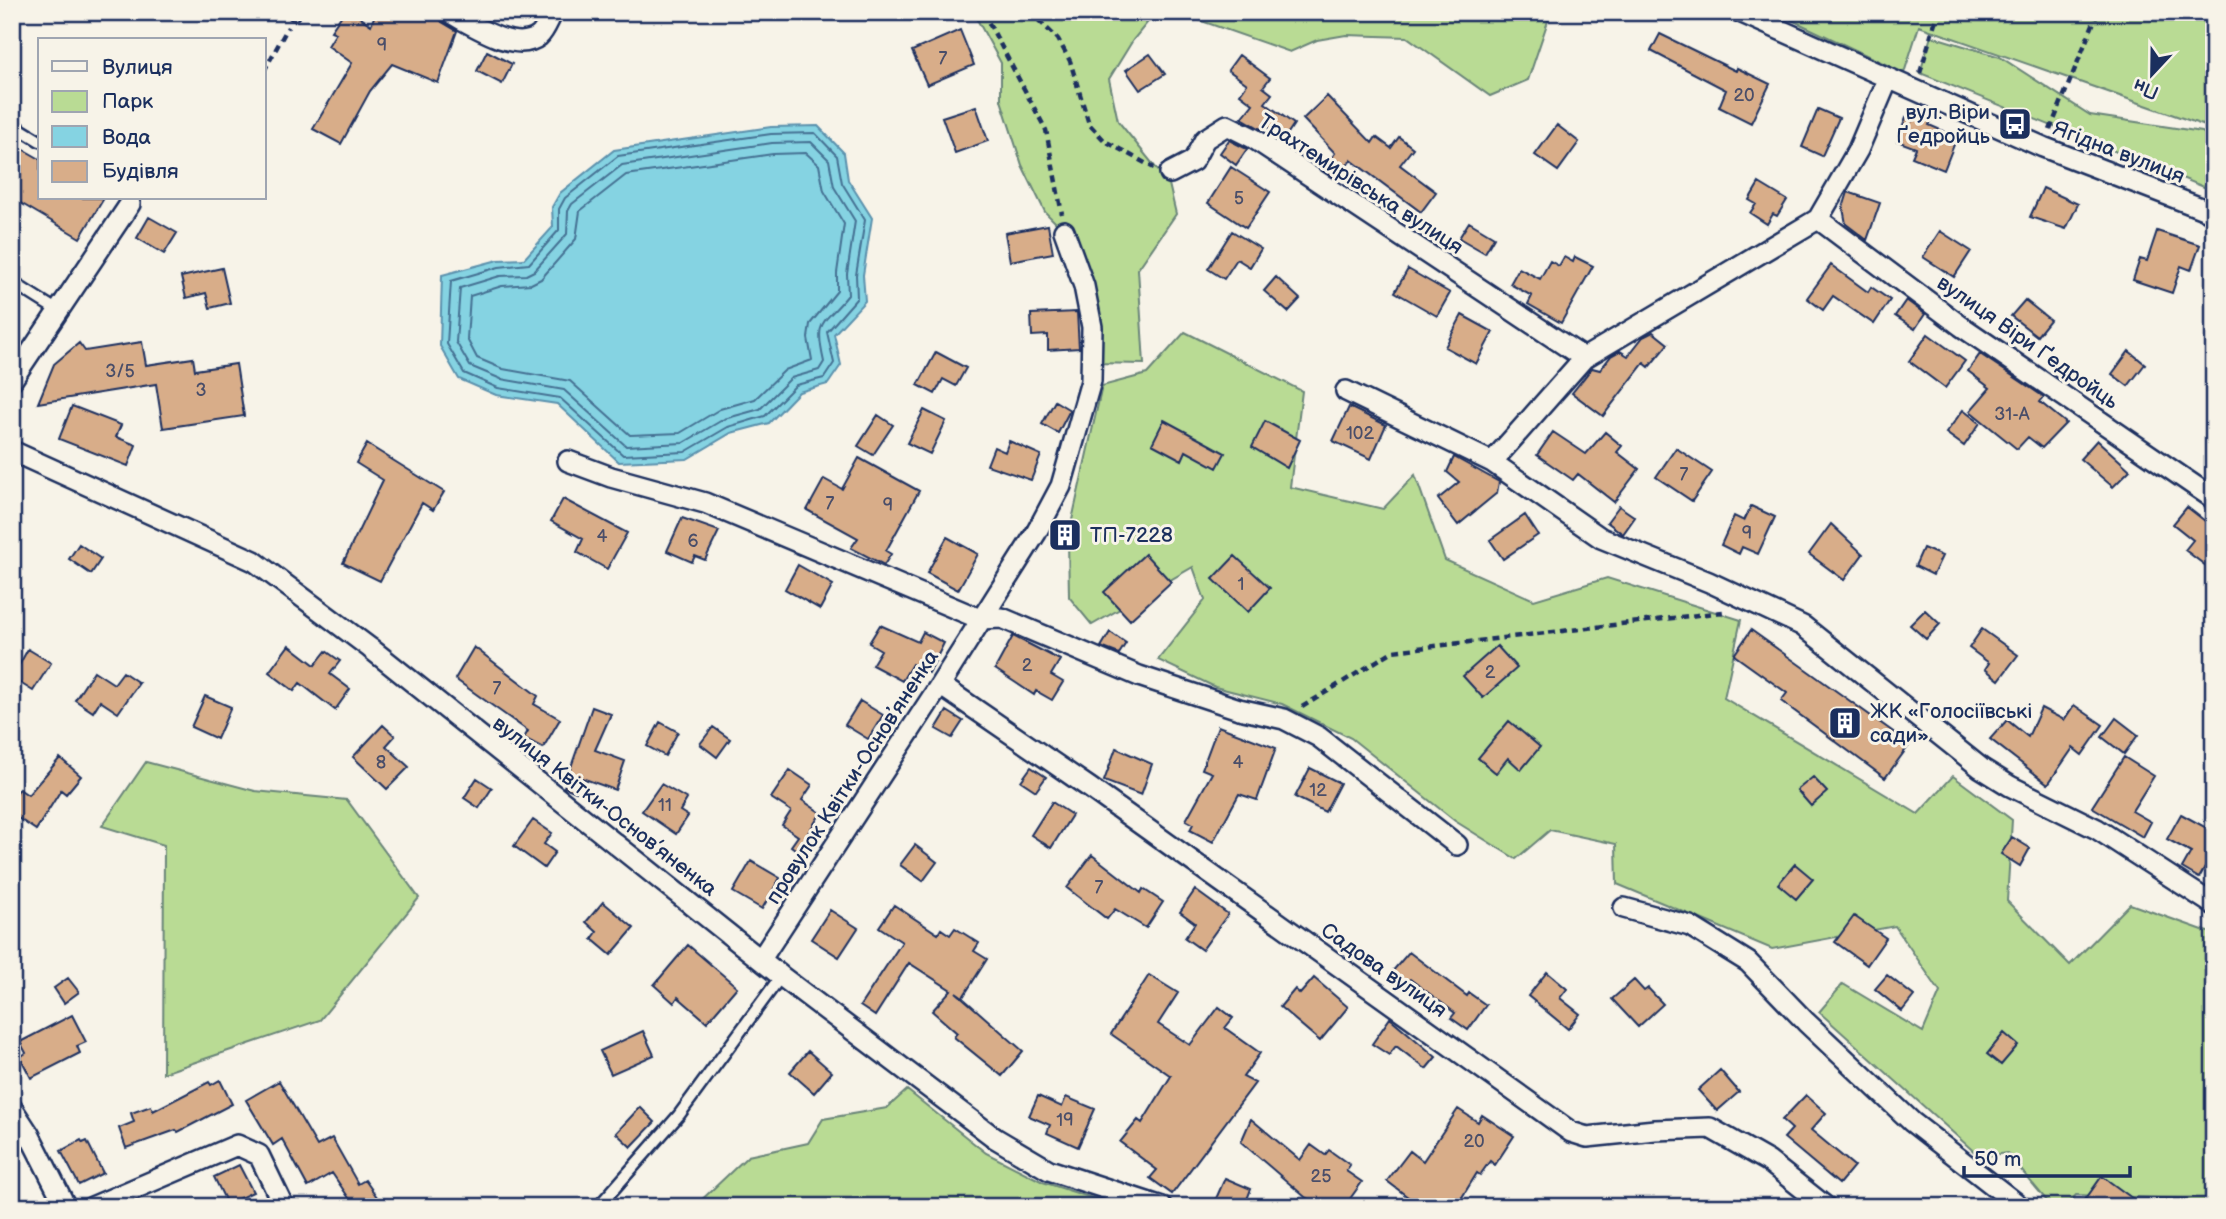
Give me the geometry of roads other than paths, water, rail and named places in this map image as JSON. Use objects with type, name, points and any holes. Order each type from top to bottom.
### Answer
[{"type":"street","points":[[448,12],[503,38],[522,43],[539,36],[553,12]]},
{"type":"street","name":"Ягідна вулиця","points":[[1740,12],[2043,147],[2214,213]]},
{"type":"street","points":[[1492,461],[1584,358],[1818,219],[1858,150],[1888,79]]},
{"type":"street","name":"Трахтемирівська вулиця","points":[[1170,173],[1193,161],[1205,139],[1227,125],[1253,138],[1584,358]]},
{"type":"street","points":[[12,380],[127,201]]},
{"type":"street","name":"вулиця Віри Ґедройць","points":[[1818,219],[1961,326],[2214,499]]},
{"type":"street","name":"провулок Квітки-Основʼяненка","points":[[761,959],[940,685],[1036,533],[1061,486],[1091,381],[1092,327],[1084,286],[1064,231]]},
{"type":"street","points":[[1346,391],[1492,461],[1601,538],[1803,626],[1981,768],[2010,786],[2097,829],[2214,905]]},
{"type":"street","name":"вулиця Квітки-Основ’яненка","points":[[12,451],[254,561],[370,648],[781,976],[995,1138],[1049,1170],[1162,1207]]},
{"type":"street","points":[[568,461],[611,477],[705,503],[980,619],[1002,618],[1139,676],[1239,709],[1284,719],[1319,737],[1457,845]]},
{"type":"street","name":"Садова вулиця","points":[[940,685],[1090,788],[1571,1132],[1587,1137],[1655,1130],[1710,1129],[1768,1161],[1826,1207]]},
{"type":"street","points":[[1624,908],[1690,926],[1748,962],[1806,1022],[1912,1122],[2021,1207]]},
{"type":"street","points":[[12,1108],[30,1135],[66,1207]]},
{"type":"street","points":[[92,1207],[237,1145],[259,1154],[284,1207]]},
{"type":"lane","points":[[12,124],[38,140]]},
{"type":"lane","points":[[12,282],[58,312]]},
{"type":"lane","points":[[598,1207],[678,1115],[781,976]]},
{"type":"water","points":[[818,126],[844,153],[848,180],[872,218],[863,275],[865,301],[834,334],[841,365],[828,384],[799,392],[769,423],[731,433],[687,459],[619,462],[557,404],[496,395],[459,379],[440,346],[442,275],[498,260],[524,259],[553,227],[552,207],[560,193],[614,150],[771,127]]},
{"type":"place","name":"вул. Віри Ґедройць","points":[[2015,124]]},
{"type":"place","name":"ТП-7228","points":[[1065,535]]},
{"type":"place","name":"ЖК «Голосіївські сади»","points":[[1845,723]]}]
